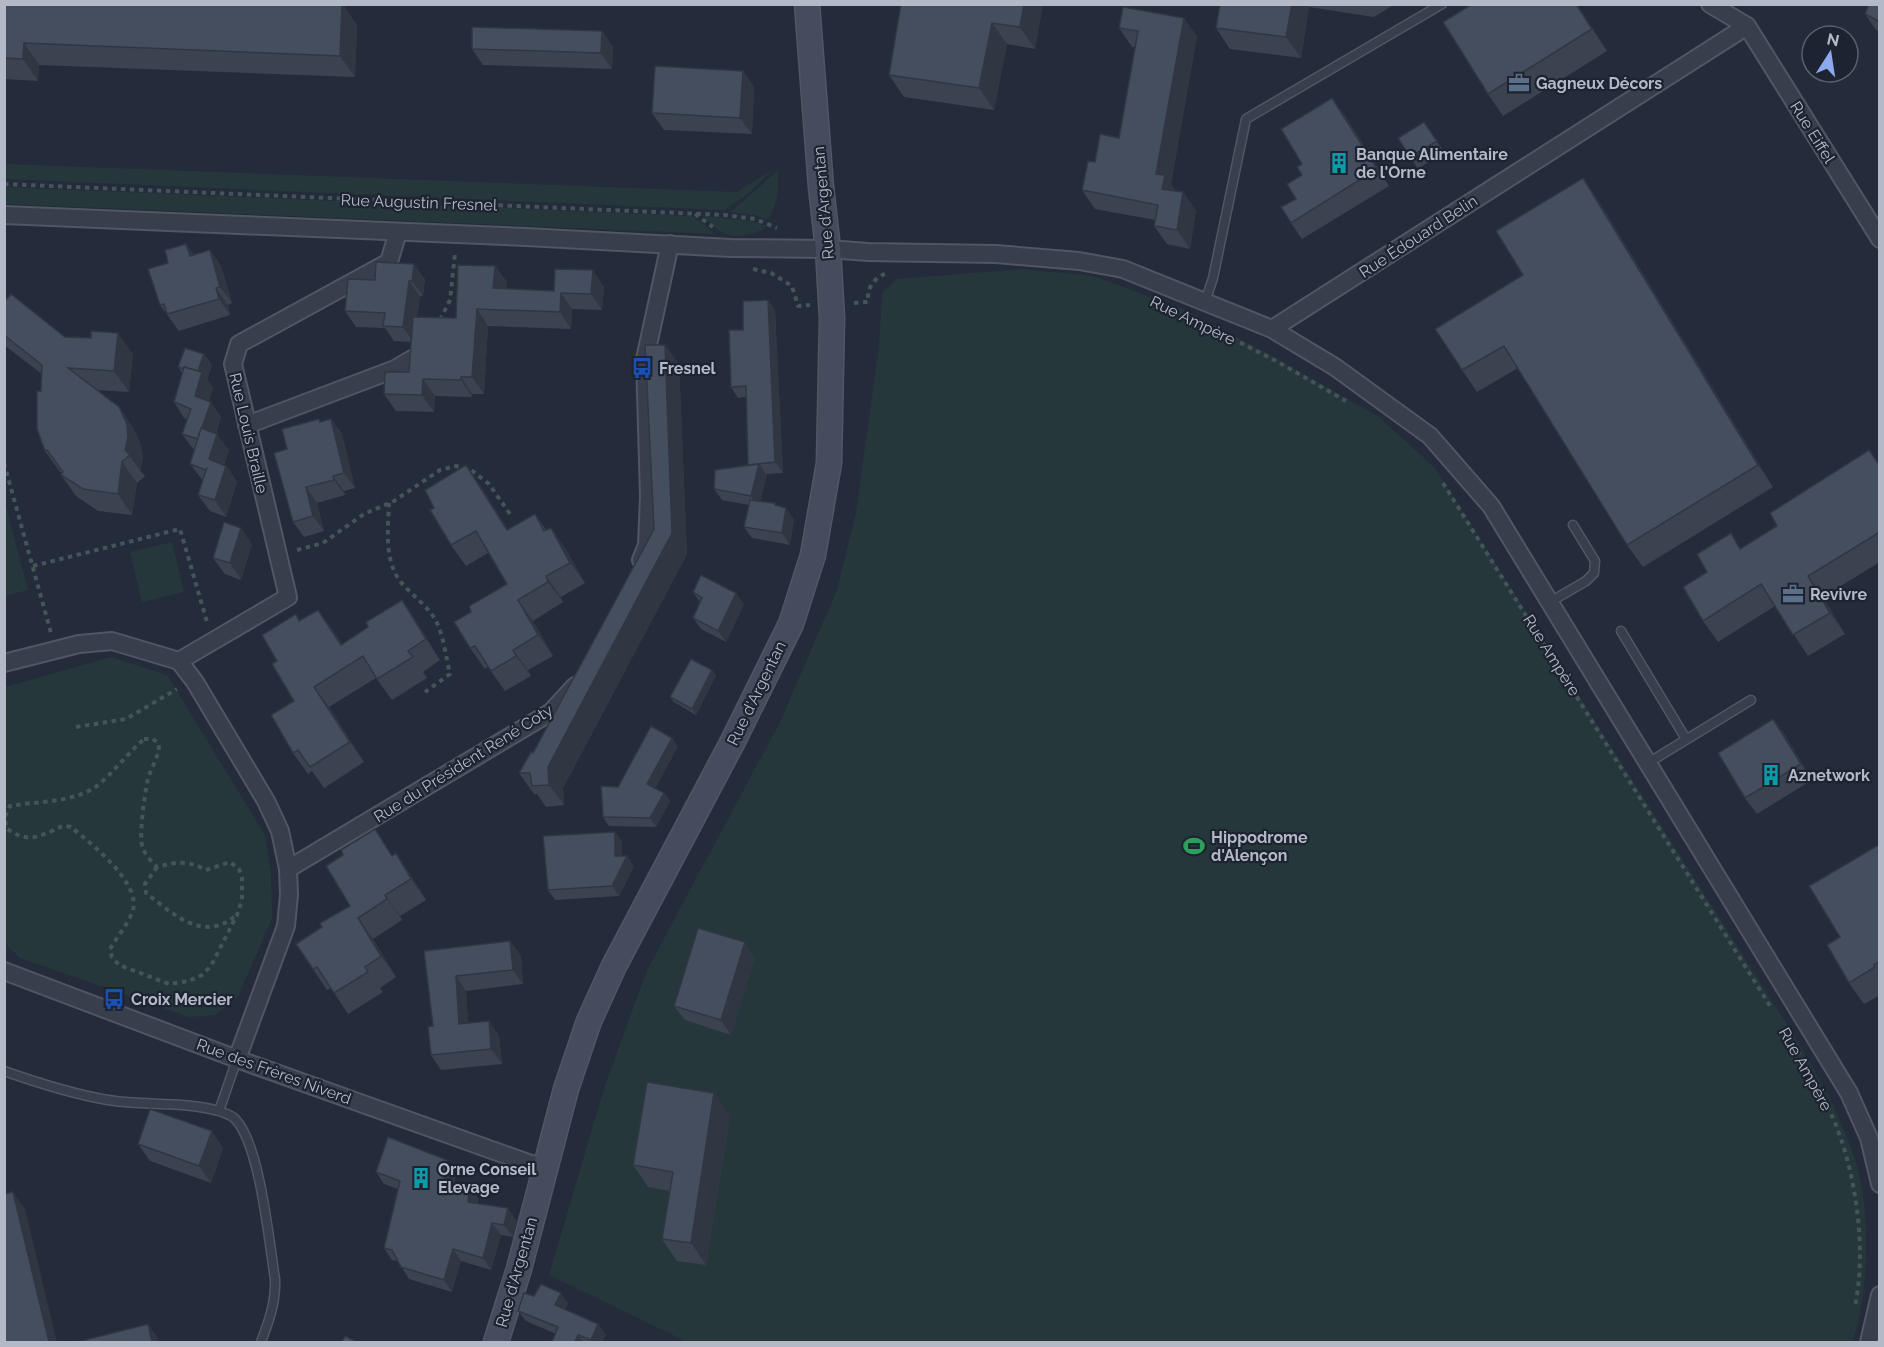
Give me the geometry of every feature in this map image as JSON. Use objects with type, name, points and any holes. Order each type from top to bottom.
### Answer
[{"type":"main road","name":"Rue d'Argentan","points":[[496,1342],[519,1269],[566,1089],[589,1021],[614,966],[732,743],[786,634],[813,555],[829,463],[831,318],[828,249],[807,4]]},
{"type":"street","points":[[1710,4],[1747,26]]},
{"type":"street","name":"Rue Eiffel","points":[[1747,26],[1880,239]]},
{"type":"street","name":"Rue Édouard Belin","points":[[1272,329],[1747,26]]},
{"type":"street","name":"Rue Augustin Fresnel","points":[[4,215],[731,248],[828,249]]},
{"type":"street","name":"Rue Louis Braille","points":[[179,660],[288,597],[233,364],[239,344],[389,262],[398,232]]},
{"type":"street","points":[[634,575],[647,545],[649,496],[645,359],[670,244]]},
{"type":"street","name":"Rue Ampère","points":[[828,249],[868,252],[996,254],[1079,261],[1123,269],[1272,329],[1335,367],[1430,436],[1491,506],[1849,1093],[1869,1138],[1880,1184]]},
{"type":"street","points":[[247,425],[395,369],[412,359]]},
{"type":"street","points":[[4,663],[79,644],[112,640],[179,660],[193,679],[266,801],[280,831],[288,869],[290,895],[286,926],[237,1059]]},
{"type":"street","name":"Rue du Président René Coty","points":[[288,869],[551,712],[578,683],[583,673]]},
{"type":"street","name":"Rue des Frères Niverd","points":[[4,971],[237,1059],[531,1164],[545,1166]]},
{"type":"street","points":[[1869,1342],[1880,1295]]},
{"type":"lane","points":[[1204,302],[1213,278],[1246,119],[1442,4]]},
{"type":"lane","points":[[1550,602],[1586,581],[1594,573],[1594,561],[1573,525]]},
{"type":"lane","points":[[1621,631],[1686,739]]},
{"type":"lane","points":[[1648,763],[1751,700]]},
{"type":"lane","points":[[219,1111],[237,1059]]},
{"type":"lane","points":[[4,1071],[51,1087],[108,1100],[201,1106],[235,1118],[250,1145],[258,1175],[275,1279],[276,1295],[273,1310],[261,1342]]},
{"type":"path","name":"Rue Augustin Fresnel","points":[[4,184],[725,215],[755,219],[786,232]]},
{"type":"path","points":[[438,322],[450,300],[457,234]]},
{"type":"path","name":"Rue Ampère","points":[[1198,321],[1278,362],[1348,402]]},
{"type":"path","points":[[4,463],[56,650]]},
{"type":"path","points":[[278,555],[322,543],[364,514],[389,503],[440,470],[456,466],[471,470],[489,484],[510,514]]},
{"type":"path","name":"Rue Ampère","points":[[1436,476],[1444,484],[1573,688],[1678,861],[1777,1016]]},
{"type":"path","points":[[389,503],[390,558],[399,579],[424,605],[437,623],[450,674],[425,692]]},
{"type":"path","points":[[33,566],[180,529],[212,641]]},
{"type":"path","points":[[76,727],[126,719],[193,679]]},
{"type":"path","points":[[157,867],[142,848],[141,836],[148,778],[159,753],[159,744],[153,739],[144,739],[95,787],[78,795],[57,800],[10,806],[5,816],[6,828],[20,838],[35,837],[63,825],[71,826],[126,880],[134,898],[132,912],[110,949],[112,957],[119,965],[170,984],[189,981],[202,975],[211,966],[237,915],[242,900],[242,879],[239,869],[230,862],[206,870],[198,865],[185,862],[157,867],[145,884],[146,893],[188,924],[212,927],[230,921],[237,915]]},
{"type":"path","name":"Rue Ampère","points":[[1789,1035],[1833,1118],[1856,1195],[1860,1243],[1855,1309]]},
{"type":"shaded area","points":[[5,164],[737,192],[772,170],[750,192],[725,210],[5,179]]},
{"type":"shaded area","points":[[778,170],[777,196],[768,220],[755,215],[731,212]]},
{"type":"shaded area","points":[[5,187],[692,216],[715,234],[5,204]]},
{"type":"shaded area","points":[[703,216],[751,221],[767,226],[747,235],[736,236],[723,233]]},
{"type":"shaded area","name":"Hippodrome d'Alençon","points":[[1023,269],[1093,276],[1181,308],[1272,356],[1379,417],[1435,468],[1798,1042],[1839,1118],[1857,1166],[1865,1207],[1865,1279],[1858,1323],[1852,1342],[681,1342],[681,1339],[549,1275],[605,1085],[647,970],[780,722],[837,590],[856,512],[879,347],[882,293],[897,279]]},
{"type":"shaded area","points":[[5,502],[28,590],[4,596]]},
{"type":"shaded area","points":[[172,542],[184,592],[142,602],[130,552]]},
{"type":"shaded area","points":[[111,657],[167,675],[265,835],[271,872],[272,918],[238,997],[215,1015],[189,1017],[20,958],[5,943],[5,687]]},
{"type":"building","points":[[4,4],[342,4],[340,56],[24,43],[23,59],[4,58]]},
{"type":"building","points":[[901,4],[1024,4],[1020,27],[992,23],[979,88],[889,75]]},
{"type":"building","points":[[1220,4],[1292,4],[1286,37],[1216,28]]},
{"type":"building","name":"Gagneux Décors","points":[[1472,4],[1576,4],[1592,29],[1488,94],[1443,22]]},
{"type":"building","points":[[1869,4],[1880,4],[1880,22],[1865,14]]},
{"type":"building","points":[[1123,7],[1184,18],[1156,174],[1165,175],[1162,189],[1183,192],[1177,230],[1154,226],[1158,205],[1082,190],[1088,161],[1095,162],[1100,134],[1119,138],[1138,31],[1119,28]]},
{"type":"building","points":[[472,27],[602,31],[601,53],[472,49]]},
{"type":"building","points":[[655,66],[743,71],[740,118],[652,113]]},
{"type":"building","name":"Banque Alimentaire de l'Orne","points":[[1332,98],[1377,169],[1291,223],[1281,207],[1296,199],[1287,184],[1302,175],[1297,167],[1302,164],[1281,129]]},
{"type":"building","points":[[1424,122],[1437,141],[1410,157],[1398,138]]},
{"type":"building","points":[[1583,178],[1758,465],[1627,545],[1504,346],[1462,370],[1435,329],[1523,275],[1496,231]]},
{"type":"building","points":[[186,244],[190,256],[210,250],[220,287],[216,288],[219,299],[167,314],[164,304],[160,305],[148,269],[168,263],[165,250]]},
{"type":"building","points":[[376,262],[414,264],[412,281],[409,281],[403,327],[383,326],[385,313],[345,311],[348,279],[375,280]]},
{"type":"building","points":[[458,265],[495,266],[493,288],[554,291],[555,269],[593,270],[591,294],[561,293],[560,312],[477,309],[472,377],[461,377],[461,380],[423,379],[422,395],[384,394],[385,372],[409,372],[413,317],[456,318]]},
{"type":"building","points":[[11,294],[65,337],[91,338],[91,331],[118,333],[114,371],[68,368],[119,407],[127,424],[128,437],[125,450],[130,455],[122,462],[118,494],[83,489],[61,475],[63,472],[47,450],[45,451],[37,429],[37,391],[41,391],[42,365],[4,335],[4,297],[7,299]]},
{"type":"building","points":[[768,300],[775,462],[748,465],[746,386],[731,387],[729,330],[743,330],[743,301]]},
{"type":"building","points":[[645,345],[665,345],[672,533],[548,767],[549,785],[532,786],[530,773],[519,773],[531,752],[533,753],[654,529]]},
{"type":"building","points":[[185,348],[204,354],[198,371],[178,367]]},
{"type":"building","points":[[184,367],[202,372],[195,396],[211,402],[198,439],[182,434],[191,409],[174,402]]},
{"type":"building","points":[[319,419],[320,422],[331,419],[344,473],[333,476],[334,480],[306,487],[313,516],[293,522],[274,453],[287,449],[282,429]]},
{"type":"building","points":[[201,428],[217,434],[209,459],[226,466],[215,500],[198,495],[207,467],[206,470],[190,464]]},
{"type":"building","points":[[1869,450],[1880,466],[1880,532],[1808,576],[1830,613],[1793,635],[1761,584],[1703,621],[1683,587],[1707,572],[1697,554],[1731,533],[1740,549],[1777,526],[1770,513]]},
{"type":"building","points":[[759,464],[751,496],[714,489],[715,470]]},
{"type":"building","points":[[466,465],[507,530],[535,514],[544,531],[551,528],[570,563],[546,576],[548,582],[518,600],[538,635],[513,650],[516,656],[491,671],[475,646],[470,648],[454,622],[471,612],[469,606],[507,584],[476,531],[451,545],[430,510],[434,508],[425,490]]},
{"type":"building","points":[[750,500],[775,503],[775,505],[786,508],[782,533],[744,527]]},
{"type":"building","points":[[224,522],[241,528],[230,563],[213,558]]},
{"type":"building","points":[[701,575],[736,593],[718,631],[693,618],[702,598],[693,592]]},
{"type":"building","points":[[402,600],[426,639],[408,651],[413,657],[377,679],[363,656],[314,687],[350,742],[310,767],[298,750],[293,753],[271,715],[294,701],[272,664],[277,661],[262,635],[296,614],[299,621],[318,610],[341,645],[368,627],[366,622]]},
{"type":"building","points":[[691,659],[712,670],[692,709],[670,697]]},
{"type":"building","name":"Aznetwork","points":[[1773,719],[1801,764],[1745,798],[1718,753]]},
{"type":"building","points":[[651,726],[672,738],[647,784],[664,793],[650,818],[603,817],[601,786],[618,787]]},
{"type":"building","points":[[375,829],[392,856],[396,853],[411,879],[385,895],[387,899],[358,918],[381,956],[365,967],[368,972],[334,993],[317,967],[313,969],[296,944],[322,927],[320,923],[350,906],[326,866],[343,855],[341,850]]},
{"type":"building","points":[[615,832],[615,856],[627,856],[612,886],[548,890],[543,836]]},
{"type":"building","points":[[1880,844],[1880,961],[1874,965],[1875,967],[1849,983],[1827,945],[1840,937],[1809,886]]},
{"type":"building","points":[[698,928],[745,942],[721,1020],[674,1006]]},
{"type":"building","points":[[510,941],[513,970],[456,976],[459,1024],[489,1021],[491,1049],[431,1055],[428,1027],[433,1026],[424,951]]},
{"type":"building","points":[[647,1082],[714,1093],[691,1243],[662,1239],[673,1172],[633,1165]]},
{"type":"building","points":[[150,1109],[212,1131],[199,1166],[138,1144]]},
{"type":"building","points":[[388,1137],[447,1160],[444,1182],[470,1185],[468,1202],[508,1208],[504,1225],[492,1223],[483,1258],[453,1249],[444,1280],[401,1267],[392,1250],[384,1248],[400,1181],[376,1172]]},
{"type":"building","points":[[13,1192],[49,1342],[4,1342],[4,1194]]},
{"type":"building","points":[[541,1284],[561,1293],[555,1305],[598,1324],[591,1340],[578,1335],[575,1342],[552,1342],[558,1327],[518,1311],[524,1293],[534,1296]]},
{"type":"building","points":[[148,1324],[152,1342],[77,1342]]},
{"type":"building","points":[[345,1336],[357,1342],[342,1342]]},
{"type":"place","name":"Gagneux Décors","points":[[1519,83]]},
{"type":"place","name":"Banque Alimentaire de l'Orne","points":[[1339,163]]},
{"type":"place","name":"Fresnel","points":[[642,368]]},
{"type":"place","name":"Revivre","points":[[1793,594]]},
{"type":"place","name":"Aznetwork","points":[[1771,775]]},
{"type":"place","name":"Hippodrome d'Alençon","points":[[1194,846]]},
{"type":"place","name":"Croix Mercier","points":[[114,999]]},
{"type":"place","name":"Orne Conseil Elevage","points":[[421,1178]]}]
